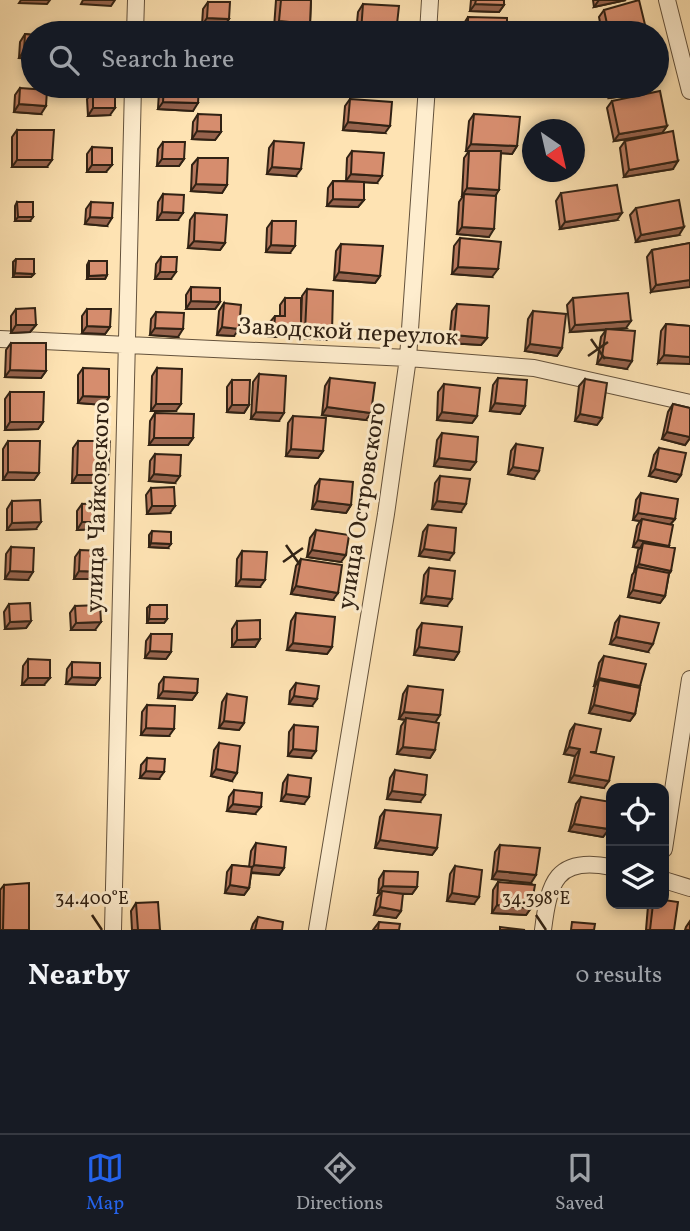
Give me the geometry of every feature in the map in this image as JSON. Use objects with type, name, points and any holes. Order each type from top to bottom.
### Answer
[{"type":"street","points":[[135,21],[136,0]]},
{"type":"street","points":[[429,21],[430,0]]},
{"type":"street","points":[[667,0],[690,91]]},
{"type":"street","name":"улица Чайковского","points":[[113,930],[134,98]]},
{"type":"street","name":"улица Островского","points":[[317,930],[386,514],[408,358],[425,98]]},
{"type":"street","name":"Заводской переулок","points":[[0,339],[408,358],[534,368],[690,403]]},
{"type":"street","points":[[664,846],[690,679]]},
{"type":"street","points":[[543,930],[551,883],[567,867],[592,863],[606,866]]},
{"type":"street","points":[[669,882],[690,888]]},
{"type":"building","points":[[281,0],[311,0],[310,21],[279,21]]},
{"type":"building","points":[[476,0],[504,0],[504,5],[475,4]]},
{"type":"building","points":[[639,0],[644,21],[606,21],[604,10]]},
{"type":"building","points":[[208,2],[230,2],[229,19],[207,18]]},
{"type":"building","points":[[363,4],[399,6],[397,21],[362,21]]},
{"type":"building","points":[[468,17],[507,18],[507,21],[468,21]]},
{"type":"building","points":[[20,88],[21,98],[46,98],[46,106],[19,104]]},
{"type":"building","points":[[93,98],[115,98],[115,108],[93,108]]},
{"type":"building","points":[[163,98],[198,98],[198,103],[163,102]]},
{"type":"building","points":[[626,98],[661,98],[667,126],[619,134],[612,101]]},
{"type":"building","points":[[350,99],[392,102],[390,126],[348,122]]},
{"type":"building","points":[[198,114],[221,115],[221,132],[197,131]]},
{"type":"building","points":[[474,114],[520,117],[517,146],[471,144]]},
{"type":"building","points":[[17,130],[54,130],[52,160],[17,160]]},
{"type":"building","points":[[673,131],[678,161],[629,170],[625,141]]},
{"type":"building","points":[[274,141],[304,143],[301,169],[272,167]]},
{"type":"building","points":[[163,142],[185,142],[184,159],[162,159]]},
{"type":"building","points":[[92,147],[112,148],[112,165],[92,165]]},
{"type":"building","points":[[352,151],[384,153],[382,176],[351,174]]},
{"type":"building","points":[[469,151],[501,151],[499,190],[467,188]]},
{"type":"building","points":[[198,158],[228,158],[227,185],[196,184]]},
{"type":"building","points":[[333,181],[364,182],[364,200],[333,199]]},
{"type":"building","points":[[617,185],[622,213],[565,222],[561,193]]},
{"type":"building","points":[[163,194],[184,195],[183,213],[162,212]]},
{"type":"building","points":[[464,194],[496,196],[494,229],[462,227]]},
{"type":"building","points":[[679,200],[684,227],[641,235],[636,208]]},
{"type":"building","points":[[17,202],[33,202],[33,217],[18,217]]},
{"type":"building","points":[[91,202],[113,203],[112,218],[90,217]]},
{"type":"building","points":[[195,213],[227,215],[225,243],[194,241]]},
{"type":"building","points":[[272,221],[296,221],[295,246],[271,245]]},
{"type":"building","points":[[460,238],[501,242],[498,269],[458,267]]},
{"type":"building","points":[[690,243],[690,280],[656,285],[652,250]]},
{"type":"building","points":[[341,244],[383,246],[380,276],[339,272]]},
{"type":"building","points":[[161,257],[177,257],[176,272],[160,272]]},
{"type":"building","points":[[16,259],[34,259],[34,274],[15,273]]},
{"type":"building","points":[[89,261],[107,261],[107,275],[89,276]]},
{"type":"building","points":[[191,287],[220,288],[220,302],[191,301]]},
{"type":"building","points":[[307,289],[333,291],[332,333],[305,331]]},
{"type":"building","points":[[628,293],[631,321],[575,325],[573,298]]},
{"type":"building","points":[[285,298],[301,298],[301,330],[274,330],[275,316],[285,316]]},
{"type":"building","points":[[224,303],[241,305],[239,329],[222,327]]},
{"type":"building","points":[[457,304],[489,306],[487,338],[454,335]]},
{"type":"building","points":[[35,308],[36,325],[16,325],[16,309]]},
{"type":"building","points":[[87,309],[111,309],[110,327],[87,326]]},
{"type":"building","points":[[533,311],[566,314],[562,348],[530,344]]},
{"type":"building","points":[[156,312],[184,313],[183,329],[155,328]]},
{"type":"building","points":[[666,324],[690,326],[690,357],[664,355]]},
{"type":"building","points":[[606,329],[635,331],[632,361],[602,357]]},
{"type":"building","points":[[11,343],[46,343],[46,371],[10,370]]},
{"type":"building","points":[[83,368],[109,369],[109,397],[83,396]]},
{"type":"building","points":[[157,368],[182,369],[181,404],[156,404]]},
{"type":"building","points":[[259,374],[286,376],[284,413],[256,412]]},
{"type":"building","points":[[330,378],[375,383],[371,413],[327,407]]},
{"type":"building","points":[[498,378],[527,380],[525,406],[495,403]]},
{"type":"building","points":[[585,379],[607,383],[602,418],[580,414]]},
{"type":"building","points":[[232,380],[250,380],[249,405],[232,405]]},
{"type":"building","points":[[444,384],[480,388],[477,416],[442,412]]},
{"type":"building","points":[[10,392],[44,392],[43,422],[10,422]]},
{"type":"building","points":[[673,404],[690,408],[690,437],[667,432]]},
{"type":"building","points":[[155,413],[194,414],[193,438],[154,438]]},
{"type":"building","points":[[293,416],[326,418],[323,451],[291,449]]},
{"type":"building","points":[[442,433],[478,437],[476,462],[439,458]]},
{"type":"building","points":[[8,441],[40,441],[39,473],[8,472]]},
{"type":"building","points":[[78,441],[110,441],[108,475],[77,475]]},
{"type":"building","points":[[516,444],[543,448],[539,471],[513,467]]},
{"type":"building","points":[[659,448],[686,453],[681,475],[655,469]]},
{"type":"building","points":[[155,454],[181,455],[180,476],[154,474]]},
{"type":"building","points":[[440,476],[470,479],[466,504],[437,501]]},
{"type":"building","points":[[320,479],[353,482],[351,505],[317,501]]},
{"type":"building","points":[[174,487],[175,506],[152,506],[151,488]]},
{"type":"building","points":[[641,493],[678,499],[675,519],[638,513]]},
{"type":"building","points":[[40,500],[41,522],[12,523],[12,501]]},
{"type":"building","points":[[104,503],[104,522],[82,522],[82,504]]},
{"type":"building","points":[[642,519],[673,525],[669,546],[638,540]]},
{"type":"building","points":[[428,525],[456,528],[454,553],[424,549]]},
{"type":"building","points":[[316,530],[349,535],[346,555],[312,550]]},
{"type":"building","points":[[152,531],[171,532],[171,544],[151,543]]},
{"type":"building","points":[[643,543],[675,548],[671,571],[639,564]]},
{"type":"building","points":[[11,547],[34,548],[33,572],[10,571]]},
{"type":"building","points":[[80,550],[103,551],[103,572],[79,571]]},
{"type":"building","points":[[242,551],[267,552],[265,580],[241,579]]},
{"type":"building","points":[[301,559],[342,565],[338,593],[296,586]]},
{"type":"building","points":[[637,567],[669,573],[665,596],[633,590]]},
{"type":"building","points":[[429,568],[455,571],[452,599],[426,596]]},
{"type":"building","points":[[30,603],[31,621],[10,622],[9,604]]},
{"type":"building","points":[[100,605],[101,622],[76,623],[75,606]]},
{"type":"building","points":[[150,605],[167,605],[167,619],[149,619]]},
{"type":"building","points":[[296,613],[335,617],[332,647],[293,643]]},
{"type":"building","points":[[620,616],[659,623],[653,644],[616,637]]},
{"type":"building","points":[[260,620],[260,639],[237,640],[237,621]]},
{"type":"building","points":[[422,623],[462,627],[459,652],[419,647]]},
{"type":"building","points":[[151,634],[172,634],[171,652],[150,651]]},
{"type":"building","points":[[604,656],[646,664],[640,686],[599,678]]},
{"type":"building","points":[[28,659],[50,660],[50,678],[28,678]]},
{"type":"building","points":[[72,662],[100,663],[100,678],[72,677]]},
{"type":"building","points":[[164,677],[198,679],[197,693],[163,691]]},
{"type":"building","points":[[599,680],[640,688],[635,714],[594,705]]},
{"type":"building","points":[[296,683],[319,686],[317,699],[294,696]]},
{"type":"building","points":[[408,686],[443,690],[440,715],[404,712]]},
{"type":"building","points":[[227,694],[247,697],[244,723],[224,721]]},
{"type":"building","points":[[147,705],[175,706],[174,729],[146,728]]},
{"type":"building","points":[[406,718],[439,723],[435,750],[403,747]]},
{"type":"building","points":[[575,724],[601,729],[596,752],[590,752],[614,757],[609,781],[574,775],[580,749],[569,747]]},
{"type":"building","points":[[294,725],[318,727],[316,751],[293,749]]},
{"type":"building","points":[[219,743],[240,746],[237,773],[216,769]]},
{"type":"building","points":[[147,758],[165,759],[164,772],[146,771]]},
{"type":"building","points":[[395,770],[427,775],[425,795],[392,791]]},
{"type":"building","points":[[288,775],[311,778],[309,797],[286,794]]},
{"type":"building","points":[[234,790],[262,793],[261,807],[233,804]]},
{"type":"building","points":[[581,797],[606,801],[606,829],[574,824]]},
{"type":"building","points":[[385,810],[441,815],[437,848],[380,840]]},
{"type":"building","points":[[256,843],[286,847],[284,868],[254,865]]},
{"type":"building","points":[[500,845],[540,848],[536,875],[497,871]]},
{"type":"building","points":[[232,865],[252,867],[249,888],[230,885]]},
{"type":"building","points":[[455,866],[482,870],[479,897],[452,893]]},
{"type":"building","points":[[384,871],[418,872],[417,887],[383,886]]},
{"type":"building","points":[[498,882],[535,885],[531,908],[497,905]]},
{"type":"building","points":[[29,883],[29,930],[3,930],[4,885]]},
{"type":"building","points":[[382,891],[403,894],[401,911],[380,907]]},
{"type":"building","points":[[669,901],[678,902],[674,930],[650,930],[652,909],[669,909]]},
{"type":"building","points":[[158,902],[160,930],[138,930],[136,903]]},
{"type":"building","points":[[258,917],[283,922],[282,930],[255,930]]},
{"type":"building","points":[[379,922],[400,924],[399,930],[378,930]]},
{"type":"building","points":[[572,922],[595,924],[594,930],[571,930]]},
{"type":"building","points":[[500,927],[525,930],[500,930]]}]
